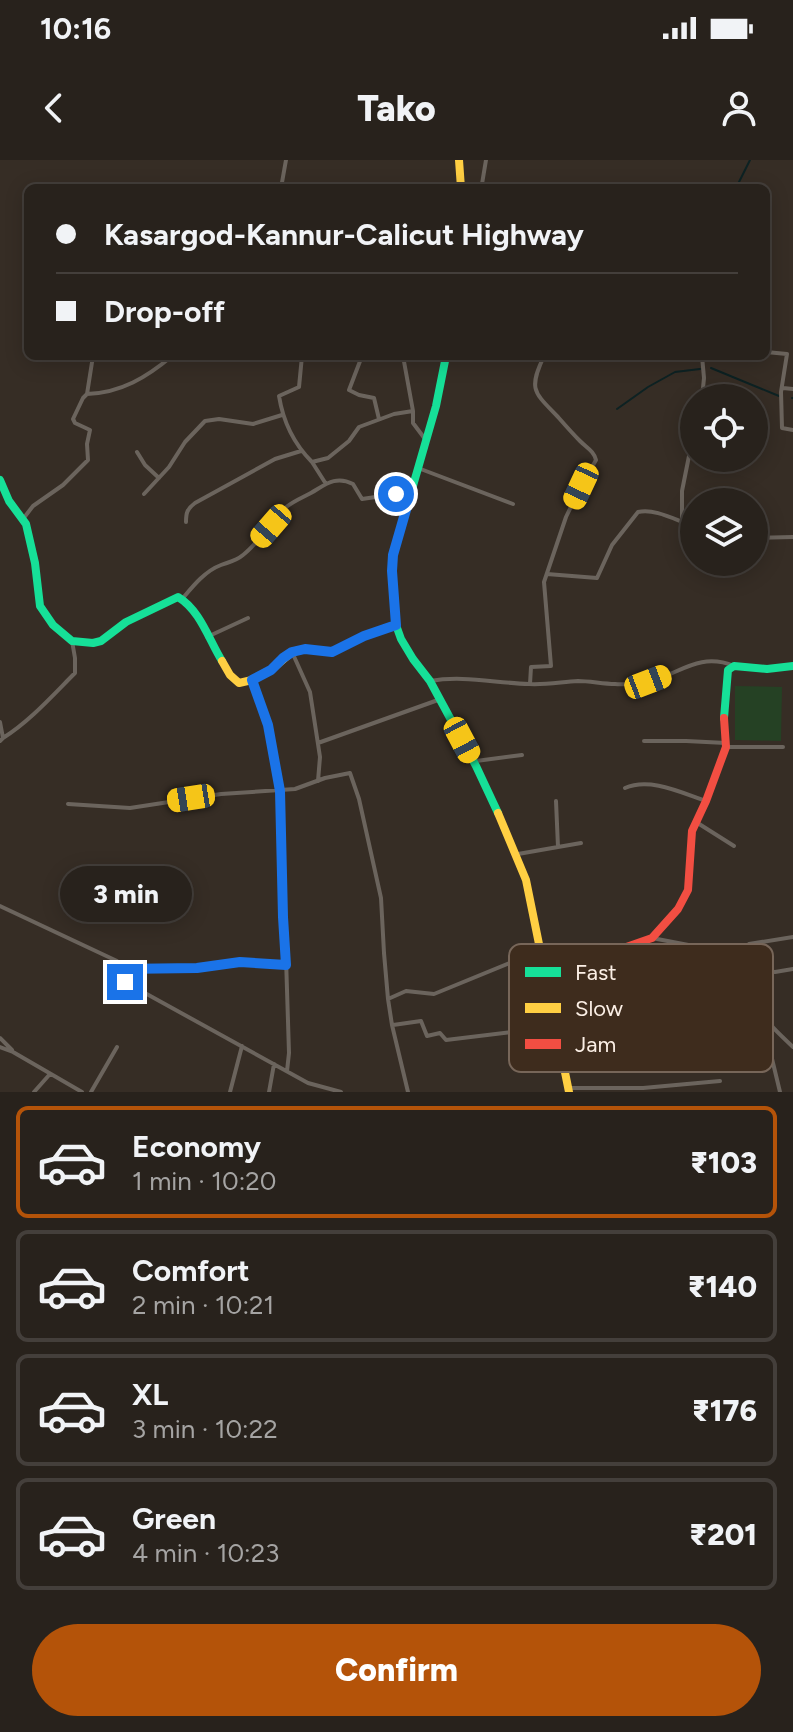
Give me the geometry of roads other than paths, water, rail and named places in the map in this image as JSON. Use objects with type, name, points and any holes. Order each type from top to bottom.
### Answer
[{"type":"main road","points":[[459,160],[461,184]]},
{"type":"main road","points":[[446,360],[393,555],[396,625],[401,639],[430,681],[473,761],[516,855],[526,880],[540,944]]},
{"type":"main road","points":[[0,480],[9,501],[23,519],[35,563],[40,606],[53,625],[72,641],[101,641],[126,622],[178,597],[183,598],[239,683],[271,670],[292,652],[305,649],[332,652],[396,625]]},
{"type":"main road","points":[[635,944],[652,938],[678,909],[688,890],[692,831],[726,745],[724,714],[728,670],[734,666],[767,669],[793,666]]},
{"type":"street","points":[[282,184],[286,160]]},
{"type":"street","points":[[481,184],[486,160]]},
{"type":"street","points":[[770,352],[787,354],[781,392],[782,428],[793,430]]},
{"type":"street","points":[[23,519],[33,506],[63,485],[88,460],[90,430],[70,419],[87,394],[92,360]]},
{"type":"street","points":[[87,394],[97,394],[140,380],[167,360]]},
{"type":"street","points":[[302,360],[299,387],[279,396],[282,415],[301,451],[326,484]]},
{"type":"street","points":[[360,360],[349,390],[374,398],[379,419]]},
{"type":"street","points":[[404,360],[413,423],[425,440]]},
{"type":"street","points":[[530,684],[531,667],[551,666],[544,582],[566,517],[596,460],[595,454],[536,395],[534,383],[542,360]]},
{"type":"street","points":[[702,360],[703,384]]},
{"type":"street","points":[[783,388],[793,389]]},
{"type":"street","points":[[312,462],[328,458],[349,441],[359,427],[394,414],[413,411]]},
{"type":"street","points":[[144,494],[205,421],[219,419],[253,424],[282,415]]},
{"type":"street","points":[[186,522],[185,514],[195,503],[275,459],[301,451]]},
{"type":"street","points":[[137,452],[159,478]]},
{"type":"street","points":[[417,468],[513,504]]},
{"type":"street","points":[[183,598],[219,565],[241,557],[291,503],[326,484],[347,481],[353,484],[362,499],[396,494],[410,496]]},
{"type":"street","points":[[547,574],[597,578],[612,545],[638,512],[655,512],[680,521]]},
{"type":"street","points":[[768,538],[793,537]]},
{"type":"street","points":[[207,637],[248,618]]},
{"type":"street","points":[[0,722],[1,739],[36,713],[75,673],[72,641]]},
{"type":"street","points":[[292,652],[310,692],[320,757],[318,781]]},
{"type":"street","points":[[430,681],[449,677],[530,684],[578,681],[618,685],[648,682],[690,664],[725,662],[734,666]]},
{"type":"street","points":[[252,680],[268,725],[280,791],[289,1053],[287,1071]]},
{"type":"street","points":[[318,743],[440,699]]},
{"type":"street","points":[[644,741],[783,747]]},
{"type":"street","points":[[473,761],[522,755]]},
{"type":"street","points":[[68,804],[130,808],[221,794],[295,789],[350,773],[381,898],[388,999],[408,1092]]},
{"type":"street","points":[[625,788],[634,785],[662,787],[706,801]]},
{"type":"street","points":[[556,801],[558,847]]},
{"type":"street","points":[[696,822],[734,846]]},
{"type":"street","points":[[516,855],[581,843]]},
{"type":"street","points":[[0,906],[117,961],[125,982],[197,1023],[308,1083],[341,1092]]},
{"type":"street","points":[[749,944],[793,937]]},
{"type":"street","points":[[652,938],[683,944]]},
{"type":"street","points":[[120,969],[197,968],[240,962],[286,965]]},
{"type":"street","points":[[388,999],[406,991],[434,994],[509,966]]},
{"type":"street","points":[[773,972],[793,969]]},
{"type":"street","points":[[392,1025],[421,1021],[427,1036],[440,1033],[446,1040],[509,1032]]},
{"type":"street","points":[[773,1028],[793,1047]]},
{"type":"street","points":[[0,1038],[13,1052]]},
{"type":"street","points":[[230,1092],[242,1046]]},
{"type":"street","points":[[0,1047],[50,1074],[70,1089],[82,1092]]},
{"type":"street","points":[[91,1092],[117,1047]]},
{"type":"street","points":[[773,1063],[780,1092]]},
{"type":"street","points":[[269,1092],[274,1064]]},
{"type":"street","points":[[34,1092],[50,1074]]},
{"type":"street","points":[[569,1090],[643,1088],[720,1081]]},
{"type":"waterway","points":[[738,184],[750,160]]},
{"type":"waterway","points":[[711,368],[779,396]]},
{"type":"waterway","points":[[617,409],[675,372],[700,369]]}]
